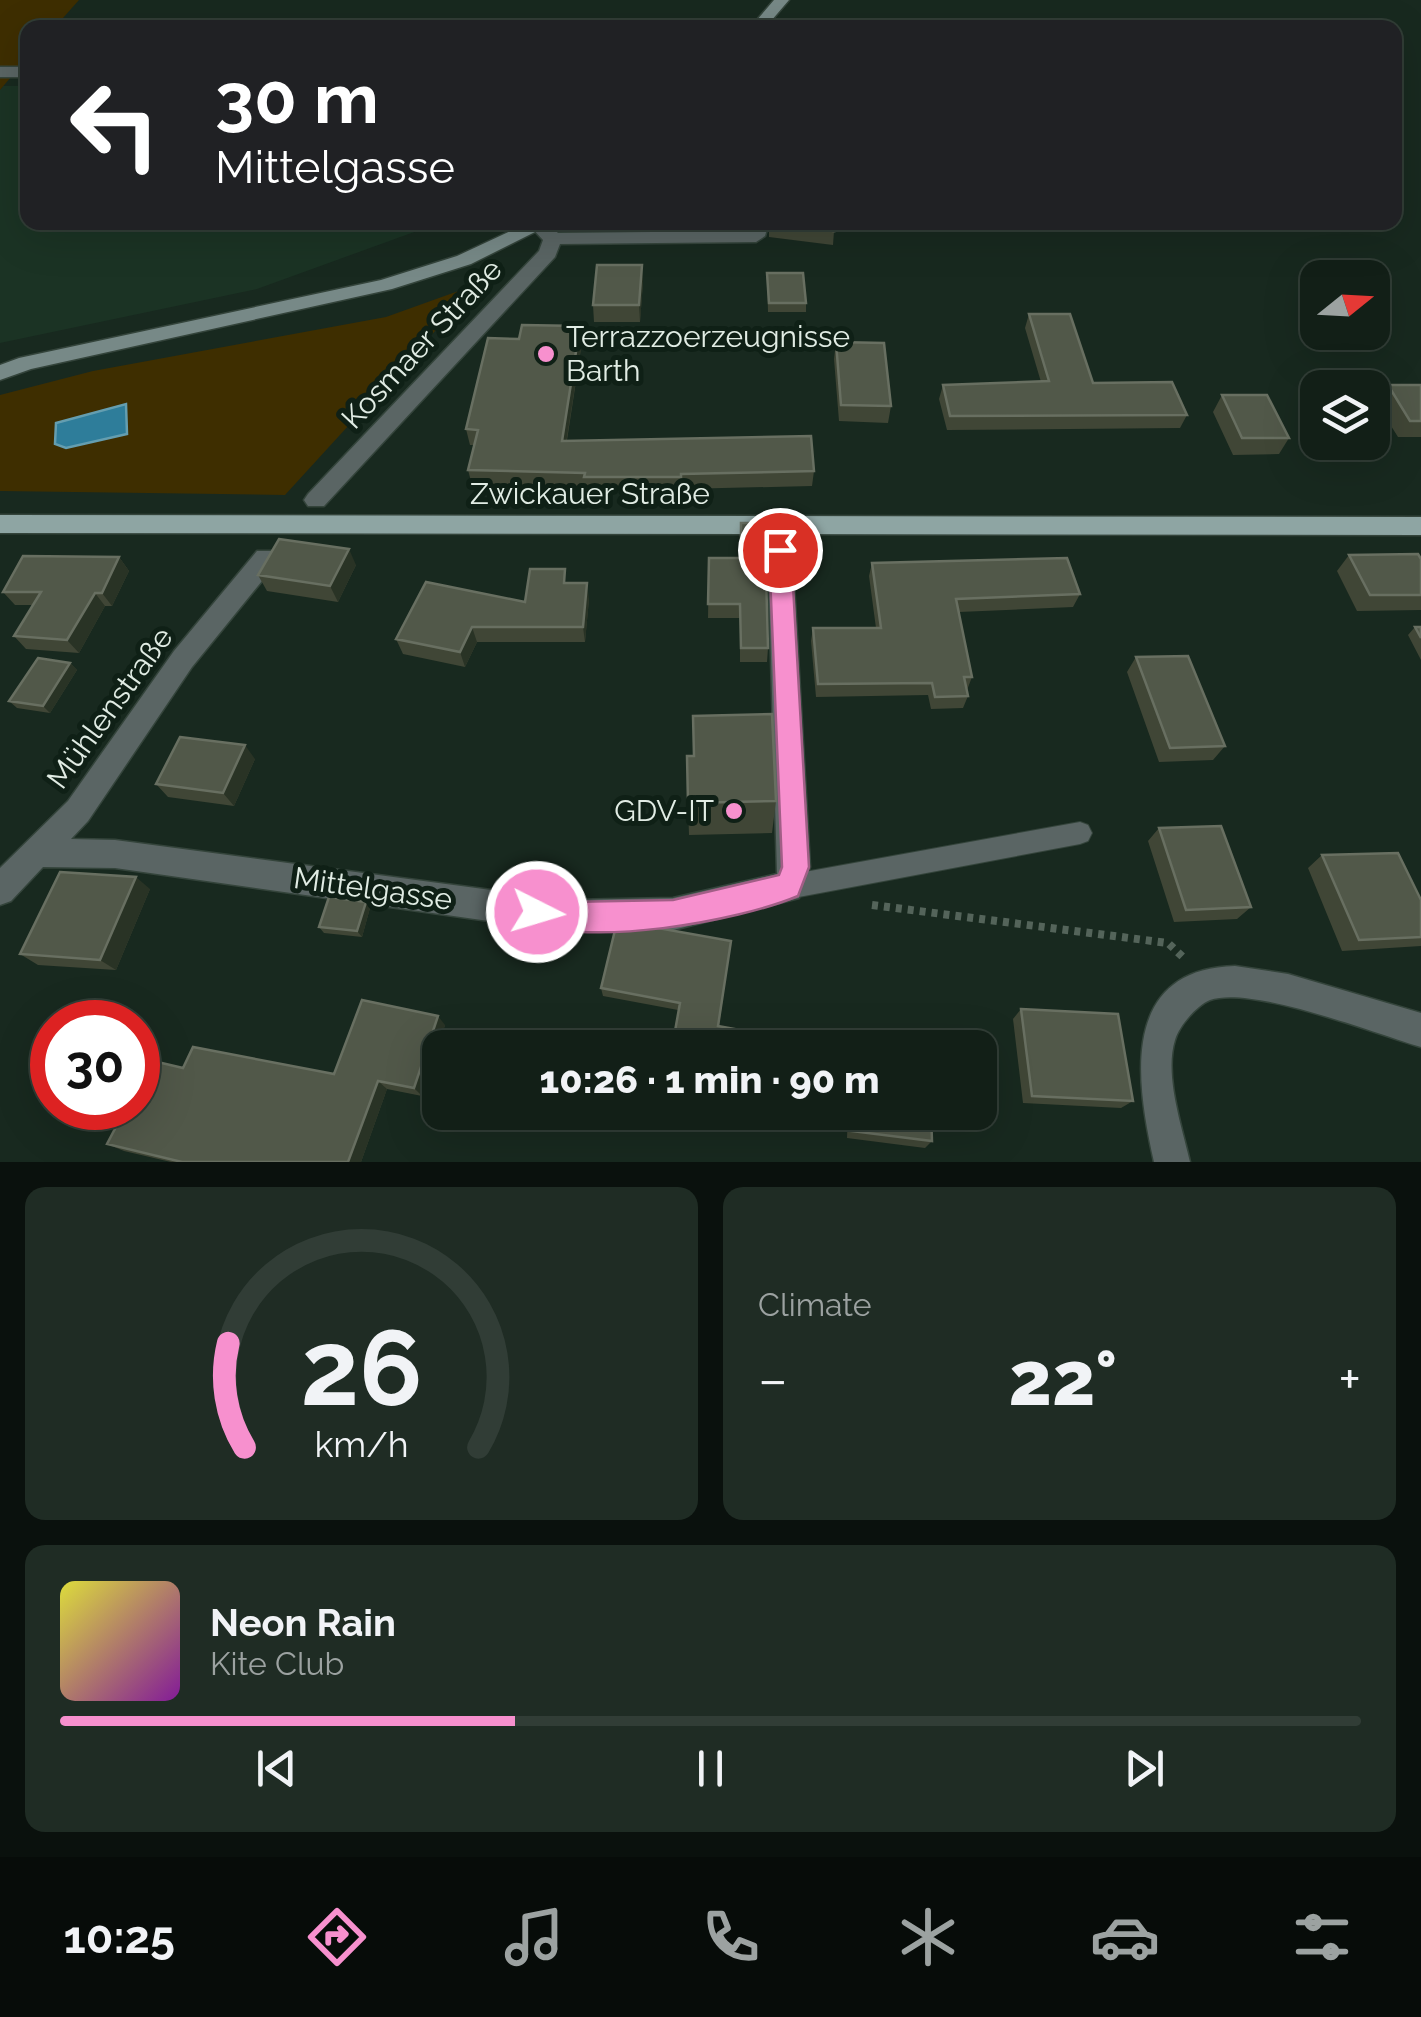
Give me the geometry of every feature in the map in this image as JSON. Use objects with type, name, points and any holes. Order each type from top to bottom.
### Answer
[{"type":"main road","points":[[764,20],[782,0]]},
{"type":"main road","points":[[0,373],[26,363],[385,285],[543,230]]},
{"type":"main road","name":"Zwickauer Straße","points":[[0,524],[1421,526]]},
{"type":"street","name":"Kosmaer Straße","points":[[316,500],[548,254],[546,230]]},
{"type":"street","points":[[576,230],[756,236],[758,230]]},
{"type":"street","points":[[780,550],[796,867],[788,887]]},
{"type":"street","name":"Mühlenstraße","points":[[0,890],[78,811],[183,659],[266,558]]},
{"type":"street","name":"Mittelgasse","points":[[36,853],[114,854],[566,916],[673,914],[788,887]]},
{"type":"street","points":[[1172,1162],[1158,1106],[1159,1034],[1184,998],[1210,983],[1273,988],[1421,1030]]},
{"type":"lane","points":[[788,887],[1080,833]]},
{"type":"path","points":[[867,904],[1168,944],[1210,983]]},
{"type":"shaded area","points":[[0,0],[79,0],[61,20],[20,20],[20,66],[0,90]]},
{"type":"shaded area","points":[[3,86],[20,86],[20,230],[420,230],[257,289],[0,343]]},
{"type":"shaded area","points":[[478,284],[285,495],[0,491],[0,395],[93,371],[386,317]]},
{"type":"water","points":[[126,404],[127,434],[66,448],[55,444],[56,423]]},
{"type":"building","points":[[597,265],[642,265],[639,305],[593,305]]},
{"type":"building","points":[[767,273],[803,273],[806,303],[769,303]]},
{"type":"building","points":[[1029,314],[1070,314],[1093,383],[1172,382],[1187,415],[950,416],[943,385],[1049,381]]},
{"type":"building","points":[[522,325],[580,326],[562,441],[811,436],[814,471],[584,477],[585,473],[468,470],[478,430],[466,429],[488,338],[519,339]]},
{"type":"building","points":[[836,342],[884,343],[891,406],[841,405]]},
{"type":"building","points":[[1390,385],[1421,385],[1421,421],[1410,421]]},
{"type":"building","points":[[1222,395],[1267,395],[1289,438],[1242,438]]},
{"type":"building","points":[[741,523],[769,523],[765,536],[768,648],[741,648],[740,604],[708,604],[709,558],[741,558]]},
{"type":"building","points":[[279,539],[349,549],[330,586],[258,575]]},
{"type":"building","points":[[1418,554],[1421,595],[1370,595],[1349,555]]},
{"type":"building","points":[[23,556],[119,557],[102,593],[95,593],[67,640],[14,636],[41,592],[3,592]]},
{"type":"building","points":[[1067,558],[1080,594],[956,599],[972,677],[964,677],[968,696],[935,697],[932,683],[818,684],[813,628],[881,628],[872,563]]},
{"type":"building","points":[[530,569],[565,569],[564,583],[587,583],[583,627],[472,627],[460,652],[396,639],[426,582],[525,602]]},
{"type":"building","points":[[1188,656],[1225,746],[1170,748],[1136,657]]},
{"type":"building","points":[[38,658],[70,663],[43,706],[9,701]]},
{"type":"building","points":[[772,714],[776,801],[688,803],[687,756],[694,756],[693,716]]},
{"type":"building","points":[[180,737],[245,745],[223,793],[156,784]]},
{"type":"building","points":[[1221,826],[1251,907],[1186,910],[1159,828]]},
{"type":"building","points":[[1398,853],[1421,900],[1421,937],[1359,940],[1322,855]]},
{"type":"building","points":[[60,872],[136,877],[100,960],[20,954]]},
{"type":"building","points":[[329,897],[366,902],[357,931],[319,927]]},
{"type":"building","points":[[641,925],[731,941],[718,1026],[740,1030],[675,1030],[680,1003],[601,988],[616,926]]},
{"type":"building","points":[[362,1000],[438,1016],[433,1030],[422,1030],[422,1064],[414,1088],[378,1081],[348,1162],[182,1162],[107,1144],[114,1130],[160,1130],[160,1063],[183,1068],[193,1047],[334,1074]]},
{"type":"building","points":[[1021,1009],[1118,1014],[1133,1101],[1032,1096]]},
{"type":"building","points":[[932,1130],[932,1141],[851,1131]]},
{"type":"place","name":"Terrazzoerzeugnisse Barth","points":[[546,354]]},
{"type":"place","name":"GDV-IT","points":[[734,811]]},
{"type":"route","points":[[537,912],[566,916],[673,914],[788,887],[796,867],[780,550]]}]
